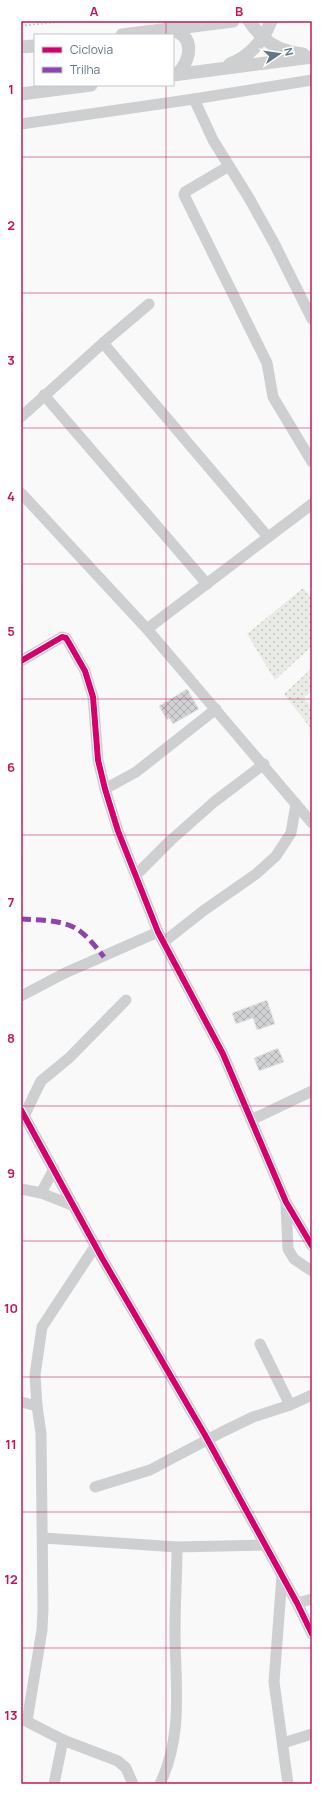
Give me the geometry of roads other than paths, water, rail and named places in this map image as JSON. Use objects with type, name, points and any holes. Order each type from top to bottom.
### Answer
[{"type":"street","points":[[191,26],[208,21]]},
{"type":"street","points":[[130,34],[233,21]]},
{"type":"street","points":[[249,21],[263,37],[271,44],[282,50],[312,55]]},
{"type":"street","points":[[217,69],[243,57],[263,37],[271,21]]},
{"type":"street","points":[[171,29],[182,35],[189,48],[186,63],[175,74]]},
{"type":"street","points":[[21,47],[34,46]]},
{"type":"street","points":[[175,74],[312,55]]},
{"type":"street","points":[[21,124],[312,80]]},
{"type":"street","points":[[21,94],[83,86]]},
{"type":"street","points":[[194,99],[213,140],[274,243],[312,319]]},
{"type":"street","points":[[229,166],[185,192],[184,195],[267,363],[273,397],[312,462]]},
{"type":"street","points":[[21,417],[44,395],[149,304]]},
{"type":"street","points":[[103,343],[268,537]]},
{"type":"street","points":[[44,395],[207,584]]},
{"type":"street","points":[[21,492],[147,629],[264,764],[312,822]]},
{"type":"street","points":[[147,629],[312,504]]},
{"type":"street","points":[[21,661],[62,637],[69,643],[85,671],[93,697],[98,760],[104,789],[118,831],[161,937],[203,1019],[223,1054],[286,1202],[312,1246]]},
{"type":"street","points":[[104,789],[136,772],[216,709]]},
{"type":"street","points":[[136,875],[170,841],[214,802],[264,764]]},
{"type":"street","points":[[21,996],[65,974],[161,937],[203,911],[256,874],[276,856],[291,833],[296,804]]},
{"type":"street","points":[[126,1000],[69,1058],[41,1081],[23,1113],[155,1351],[207,1440],[297,1603],[312,1634]]},
{"type":"street","points":[[251,1120],[312,1091]]},
{"type":"street","points":[[41,1193],[54,1169]]},
{"type":"street","points":[[21,1188],[41,1193],[74,1206]]},
{"type":"street","points":[[286,1202],[288,1249],[294,1259],[312,1271]]},
{"type":"street","points":[[96,1245],[61,1299],[50,1312],[42,1327],[35,1375],[37,1406],[41,1433],[44,1538],[42,1630],[24,1720],[63,1740],[118,1761],[126,1768],[133,1784]]},
{"type":"street","points":[[260,1344],[290,1405]]},
{"type":"street","points":[[95,1487],[150,1470],[253,1417],[312,1396]]},
{"type":"street","points":[[21,1402],[37,1406]]},
{"type":"street","points":[[44,1538],[178,1547],[265,1545]]},
{"type":"street","points":[[160,1784],[168,1767],[177,1718],[178,1695],[175,1630],[178,1547]]},
{"type":"street","points":[[282,1576],[274,1682],[288,1784]]},
{"type":"street","points":[[297,1603],[312,1599]]},
{"type":"street","points":[[283,1743],[312,1734]]},
{"type":"street","points":[[54,1784],[63,1740]]}]
